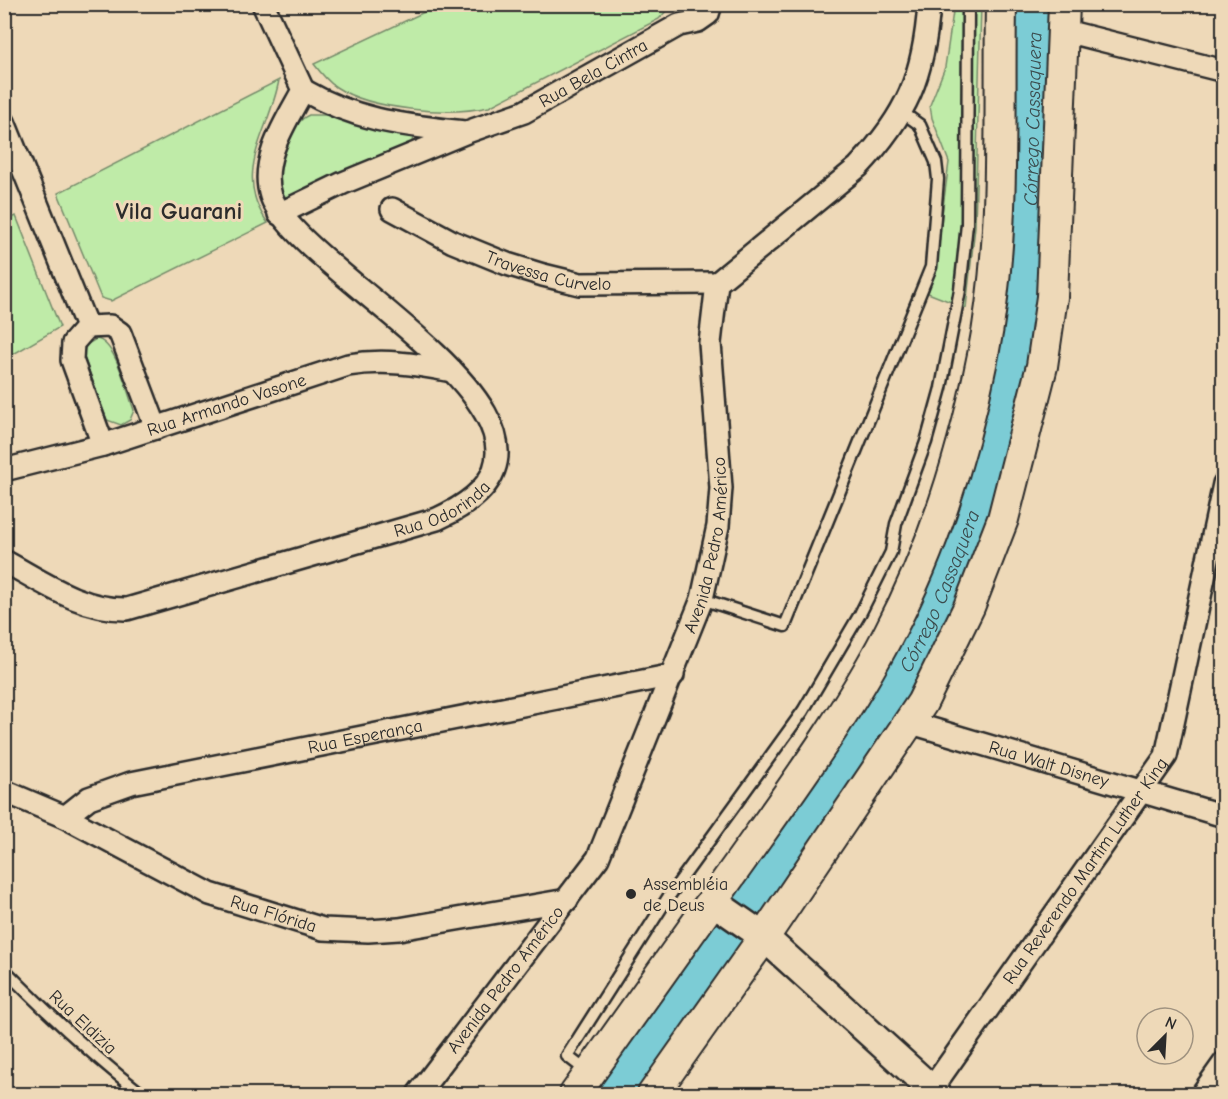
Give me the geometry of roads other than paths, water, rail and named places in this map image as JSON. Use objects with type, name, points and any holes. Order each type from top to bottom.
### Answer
[{"type":"main road","points":[[653,1095],[736,918],[824,743],[888,634],[915,574],[957,462],[983,354],[993,286],[998,231],[1001,4]]},
{"type":"main road","points":[[582,1084],[736,918],[908,722],[922,703],[969,607],[1003,519],[1042,366],[1056,251],[1065,18]]},
{"type":"street","points":[[263,4],[303,90]]},
{"type":"street","name":"Rua Bela Cintra","points":[[279,214],[343,183],[467,132],[524,112],[679,25],[698,21],[708,14],[711,4]]},
{"type":"street","points":[[717,282],[858,167],[902,112],[922,58],[929,4]]},
{"type":"street","points":[[1065,18],[1224,71]]},
{"type":"street","name":"Rua Bela Cintra","points":[[303,90],[350,113],[401,125],[467,132]]},
{"type":"street","name":"Rua Odorinda","points":[[4,561],[85,603],[111,609],[127,609],[437,519],[476,494],[488,480],[496,465],[497,436],[489,419],[452,371],[404,323],[314,249],[279,214],[271,195],[269,166],[280,135],[303,90]]},
{"type":"street","points":[[4,122],[87,327]]},
{"type":"street","name":"Travessa Curvelo","points":[[392,209],[453,242],[507,264],[580,284],[717,282]]},
{"type":"street","name":"Avenida Pedro Américo","points":[[418,1095],[598,858],[702,599],[718,526],[721,488],[710,342],[717,282]]},
{"type":"street","points":[[103,446],[72,360],[73,343],[87,327],[110,326],[120,333],[156,428]]},
{"type":"street","name":"Rua Armando Vasone","points":[[4,470],[103,446],[348,365],[377,360],[452,371]]},
{"type":"street","name":"Rua Reverendo Martim Luther King","points":[[932,1093],[1166,756],[1171,742],[1224,484]]},
{"type":"street","name":"Rua Esperança","points":[[65,817],[89,798],[131,783],[673,675]]},
{"type":"street","name":"Rua Walt Disney","points":[[908,722],[1224,816]]},
{"type":"street","name":"Rua Flórida","points":[[4,791],[65,817],[210,894],[323,929],[368,931],[399,929],[567,900]]},
{"type":"street","points":[[736,918],[932,1093]]},
{"type":"street","points":[[1202,1095],[1224,1063]]},
{"type":"lane","points":[[582,1084],[567,1056],[667,899],[803,711],[860,614],[891,552],[896,524],[926,442],[941,388],[960,290],[967,224],[968,4]]},
{"type":"lane","points":[[702,599],[785,626],[790,615],[931,267],[938,179],[936,162],[920,125],[902,112]]},
{"type":"lane","name":"Rua Eldizia","points":[[4,969],[42,1008],[142,1095]]},
{"type":"waterway","name":"Córrego Cassaquera","points":[[615,1094],[875,722],[918,645],[941,596],[962,542],[978,498],[1007,388],[1023,314],[1030,232],[1035,4]]},
{"type":"place","name":"Assembléia de Deus","points":[[631,894]]},
{"type":"district","name":"Vila Guarani","points":[[179,211]]}]
